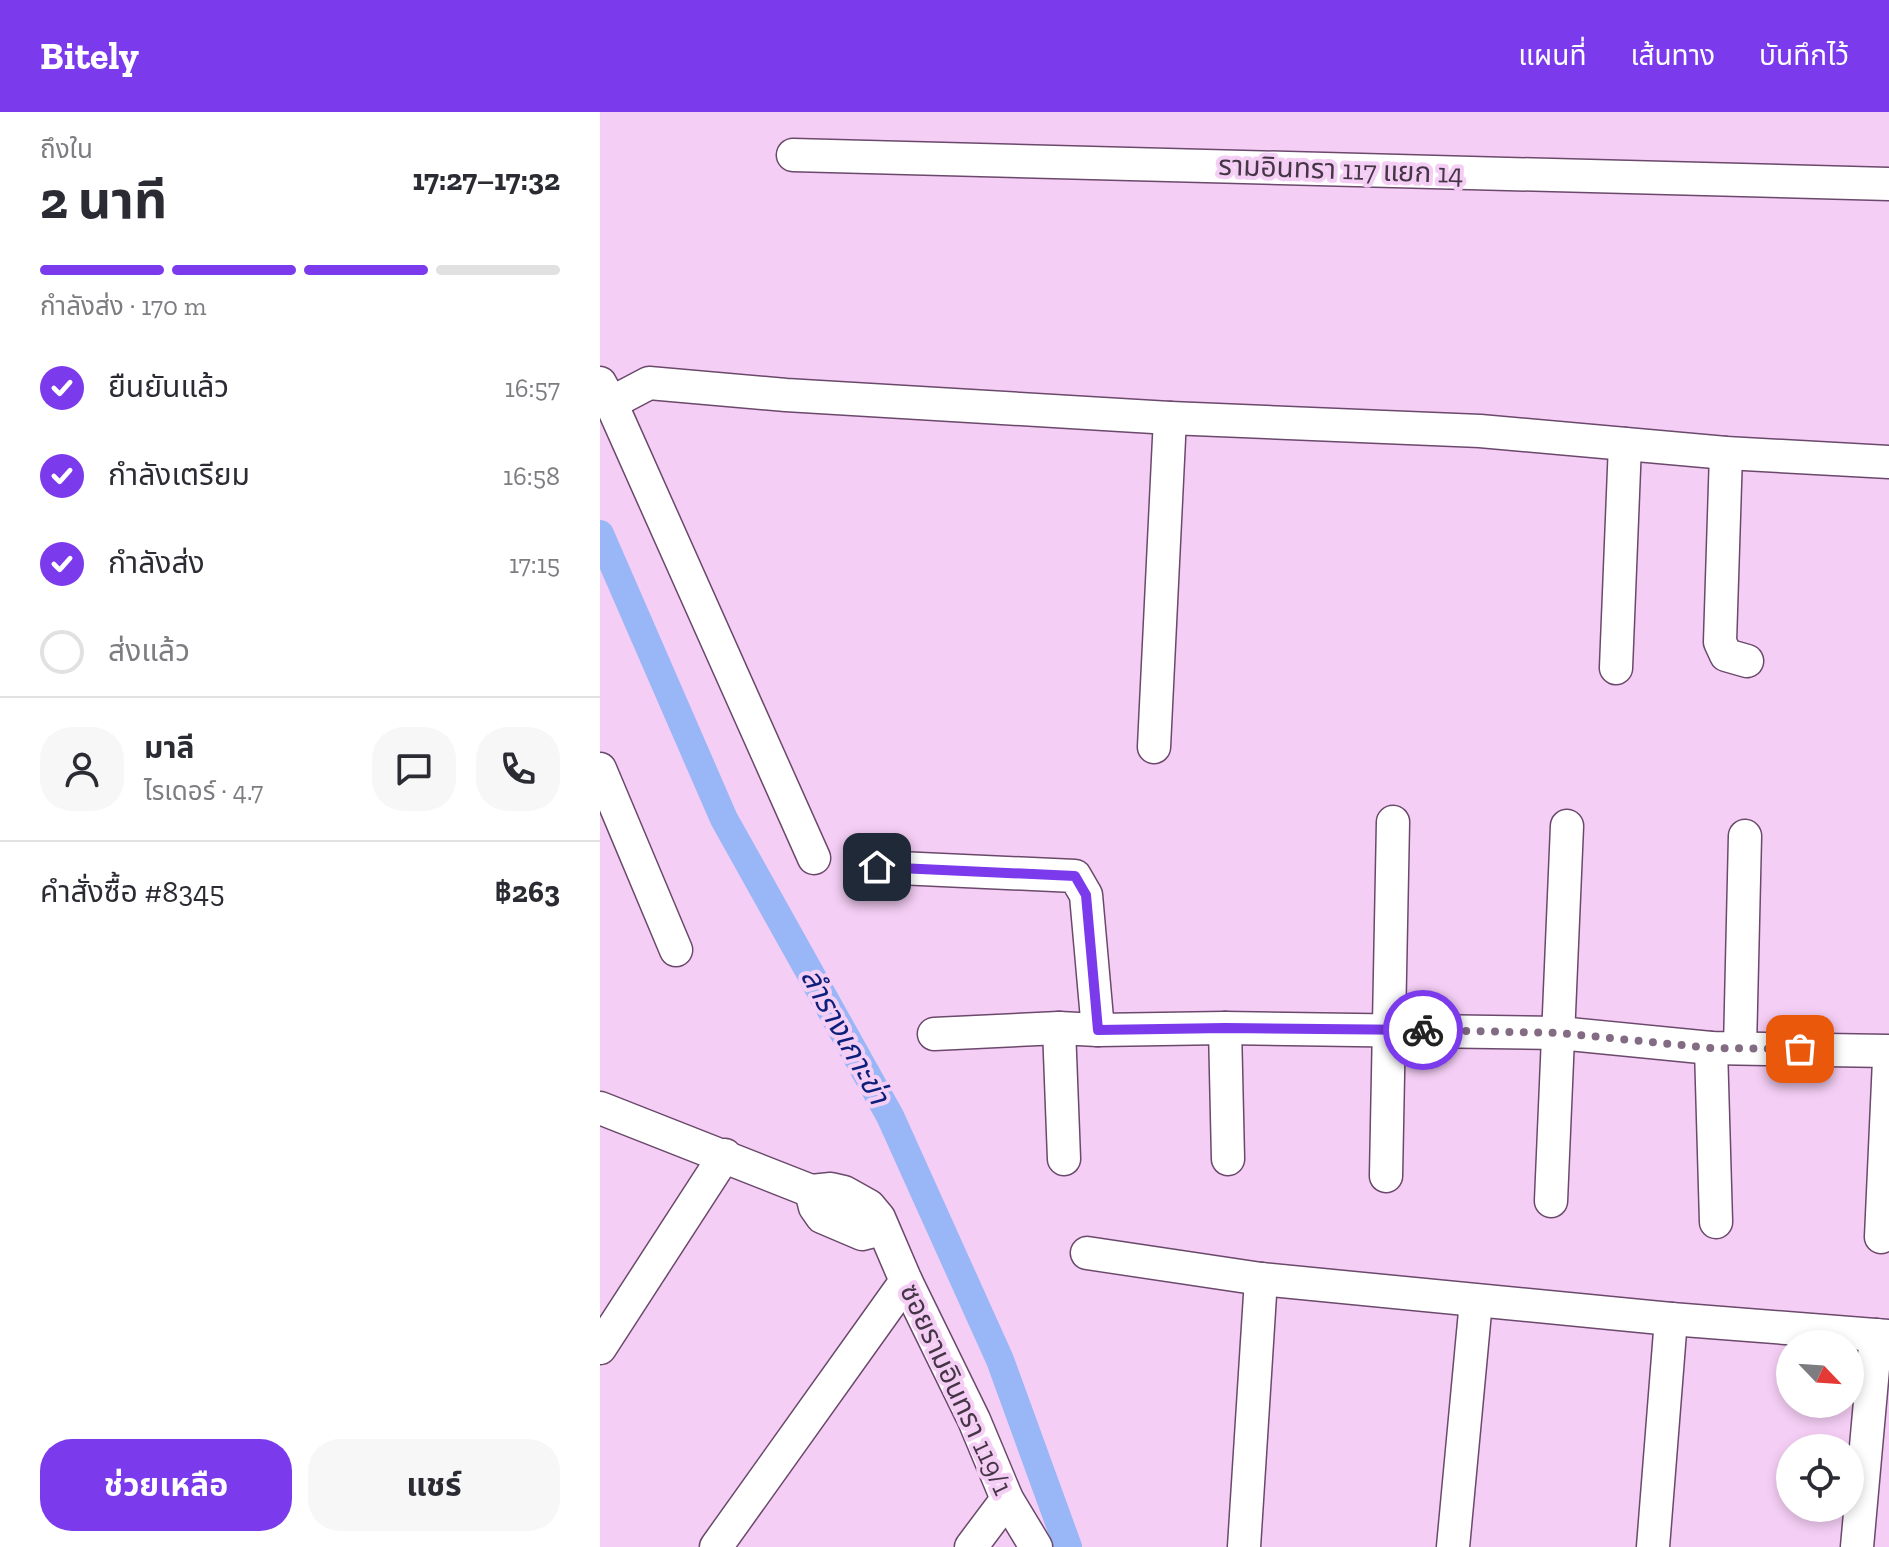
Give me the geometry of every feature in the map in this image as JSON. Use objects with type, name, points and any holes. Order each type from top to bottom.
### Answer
[{"type":"street","name":"รามอินทรา 117 แยก 14","points":[[793,155],[1889,184]]},
{"type":"street","points":[[814,858],[606,393],[649,383],[786,395],[1170,418],[1480,431],[1726,453],[1889,462]]},
{"type":"street","points":[[1154,747],[1170,418]]},
{"type":"street","points":[[1616,668],[1625,444]]},
{"type":"street","points":[[1726,453],[1720,642],[1726,655],[1747,661]]},
{"type":"street","points":[[603,786],[676,950]]},
{"type":"street","points":[[1386,1176],[1393,822]]},
{"type":"street","points":[[1551,1201],[1567,826]]},
{"type":"street","points":[[1716,1222],[1726,1048],[1745,836]]},
{"type":"street","points":[[877,867],[1075,876],[1086,895],[1098,1030]]},
{"type":"street","points":[[934,1034],[1059,1028],[1388,1029],[1559,1033],[1726,1048],[1889,1051]]},
{"type":"street","points":[[1059,1028],[1064,1159]]},
{"type":"street","points":[[1225,1028],[1228,1159]]},
{"type":"street","points":[[1881,1237],[1889,1060]]},
{"type":"street","name":"ซอยรามอินทรา 119/1","points":[[600,1108],[811,1191],[815,1207],[822,1217],[862,1234],[882,1229],[974,1420],[1007,1499],[1036,1547]]},
{"type":"street","points":[[600,1348],[725,1155]]},
{"type":"street","points":[[1087,1253],[1261,1279],[1671,1319],[1882,1335],[1857,1547]]},
{"type":"street","points":[[1244,1547],[1261,1279]]},
{"type":"street","points":[[716,1547],[906,1281]]},
{"type":"street","points":[[1453,1547],[1476,1301]]},
{"type":"street","points":[[1653,1547],[1671,1319]]},
{"type":"street","points":[[971,1547],[1007,1499]]},
{"type":"waterway","name":"ลำรางเกาะข่า","points":[[600,534],[724,819],[890,1116],[1000,1360],[1068,1547]]},
{"type":"way so far","points":[[1423,1030],[1559,1033],[1711,1048],[1800,1049]]},
{"type":"route","points":[[877,867],[1075,876],[1086,895],[1098,1030],[1423,1030]]}]
